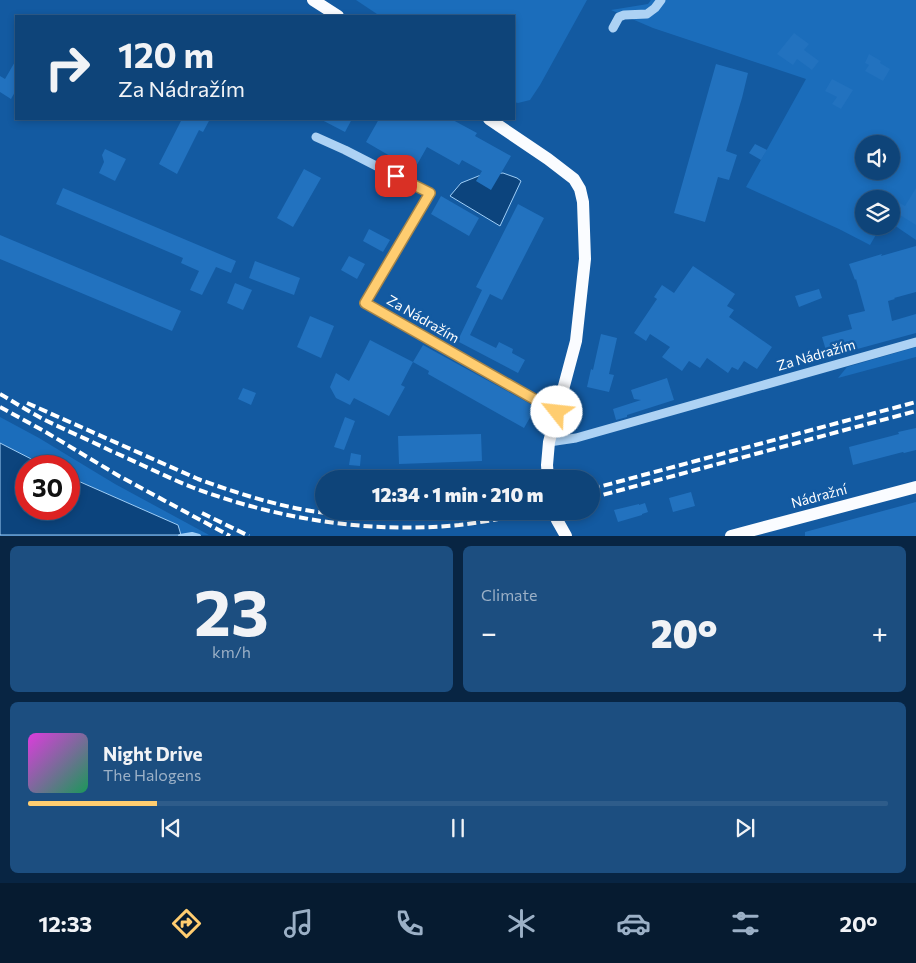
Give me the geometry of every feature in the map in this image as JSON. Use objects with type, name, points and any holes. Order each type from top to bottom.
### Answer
[{"type":"main road","points":[[321,2],[337,15]]},
{"type":"main road","points":[[490,120],[574,179],[580,189],[583,202],[586,259],[576,341],[549,442],[547,470]]},
{"type":"main road","name":"Nádražní","points":[[731,536],[916,487]]},
{"type":"main road","points":[[558,520],[566,536]]},
{"type":"street","points":[[613,28],[619,17],[647,14],[661,0]]},
{"type":"street","name":"Za Nádražím","points":[[316,137],[430,193],[365,303],[557,412]]},
{"type":"street","name":"Za Nádražím","points":[[549,442],[576,438],[916,342]]},
{"type":"shaded area","points":[[356,0],[587,0],[530,100],[518,103],[515,102],[515,15],[378,15]]},
{"type":"shaded area","points":[[651,0],[916,0],[916,240],[900,229],[900,190],[855,190],[855,235],[876,235],[870,245],[746,187],[806,79],[653,28],[611,10],[648,4]]},
{"type":"shaded area","points":[[503,173],[521,181],[500,226],[450,196],[461,183],[481,175]]},
{"type":"shaded area","points":[[916,347],[916,357],[838,378],[847,367]]},
{"type":"shaded area","points":[[0,417],[67,455],[23,455],[0,443]]},
{"type":"shaded area","points":[[0,443],[23,455],[15,455],[15,520],[80,520],[80,482],[178,525],[181,535],[0,535]]},
{"type":"shaded area","points":[[80,463],[209,535],[181,535],[178,525],[80,482]]},
{"type":"building","points":[[794,33],[809,44],[804,50],[819,61],[812,70],[797,59],[793,65],[777,54]]},
{"type":"building","points":[[869,54],[890,69],[883,81],[865,71],[869,65],[865,63]]},
{"type":"building","points":[[15,62],[15,92],[11,99],[0,92],[0,76],[5,79]]},
{"type":"building","points":[[716,64],[748,73],[726,151],[737,155],[729,180],[718,177],[705,222],[674,213]]},
{"type":"building","points":[[832,79],[853,90],[841,109],[832,104],[837,97],[825,91]]},
{"type":"building","points":[[181,120],[209,120],[203,132],[199,130],[177,174],[159,164]]},
{"type":"building","points":[[322,120],[351,120],[345,132]]},
{"type":"building","points":[[378,120],[453,120],[477,133],[475,136],[511,156],[491,190],[476,181],[482,171],[462,160],[459,165],[427,147],[414,170],[366,142]]},
{"type":"building","points":[[755,144],[767,150],[761,160],[749,153]]},
{"type":"building","points":[[105,149],[126,159],[115,181],[99,173],[104,162],[102,155]]},
{"type":"building","points":[[304,169],[321,178],[293,227],[277,218]]},
{"type":"building","points":[[63,188],[236,261],[231,273],[216,267],[202,295],[190,290],[199,271],[181,263],[183,258],[56,204]]},
{"type":"building","points":[[916,188],[916,225],[900,215],[900,203],[905,206]]},
{"type":"building","points":[[441,196],[479,218],[469,236],[431,214]]},
{"type":"building","points":[[518,204],[544,218],[502,300],[490,294],[470,335],[496,348],[499,342],[513,349],[512,353],[525,360],[518,373],[459,342],[459,338],[482,290],[476,287]]},
{"type":"building","points":[[369,229],[390,240],[383,252],[363,241]]},
{"type":"building","points":[[0,235],[181,311],[172,331],[0,259]]},
{"type":"building","points":[[916,246],[916,292],[888,301],[892,321],[916,314],[916,333],[828,357],[822,337],[852,329],[848,315],[865,311],[856,279],[849,264]]},
{"type":"building","points":[[349,256],[365,264],[357,279],[341,270]]},
{"type":"building","points":[[255,261],[300,278],[294,295],[249,278]]},
{"type":"building","points":[[693,266],[735,294],[727,306],[734,310],[729,317],[772,347],[757,369],[744,361],[738,370],[732,367],[728,373],[707,358],[700,368],[689,361],[682,371],[662,357],[670,347],[650,334],[646,341],[634,333],[657,299],[654,297],[662,285],[674,293]]},
{"type":"building","points":[[235,283],[252,290],[243,310],[227,303]]},
{"type":"building","points":[[819,289],[822,298],[799,307],[795,296]]},
{"type":"building","points":[[310,316],[334,326],[321,358],[297,347]]},
{"type":"building","points":[[601,334],[617,338],[609,374],[614,375],[609,392],[587,387]]},
{"type":"building","points":[[370,340],[413,362],[401,385],[405,387],[389,416],[354,398],[350,405],[336,398],[330,387],[336,373],[349,381]]},
{"type":"building","points":[[423,345],[536,407],[524,428],[428,374],[429,371],[413,362]]},
{"type":"building","points":[[667,378],[674,400],[616,420],[613,409],[641,400],[634,399],[631,390]]},
{"type":"building","points":[[243,388],[256,393],[251,405],[238,399]]},
{"type":"building","points":[[345,417],[355,421],[344,450],[334,447]]},
{"type":"building","points":[[916,428],[916,450],[853,465],[849,447]]},
{"type":"building","points":[[481,434],[482,461],[399,464],[398,436]]},
{"type":"building","points":[[351,453],[361,455],[360,466],[349,465]]},
{"type":"building","points":[[691,492],[695,506],[673,512],[669,498]]},
{"type":"building","points":[[916,502],[916,536],[805,536],[805,532]]},
{"type":"building","points":[[645,503],[648,512],[618,522],[614,510]]},
{"type":"waterway","points":[[180,536],[192,534],[199,536]]},
{"type":"railway","points":[[0,394],[51,423],[184,484],[258,508],[324,522],[391,527],[459,525],[490,520]]},
{"type":"railway","points":[[600,487],[916,402]]},
{"type":"railway","points":[[27,403],[198,479],[277,504],[315,512]]},
{"type":"railway","points":[[0,407],[119,476],[230,536]]},
{"type":"railway","points":[[600,496],[916,411]]},
{"type":"railway","points":[[202,513],[249,536]]},
{"type":"route","points":[[396,176],[430,193],[365,303],[557,412]]}]
